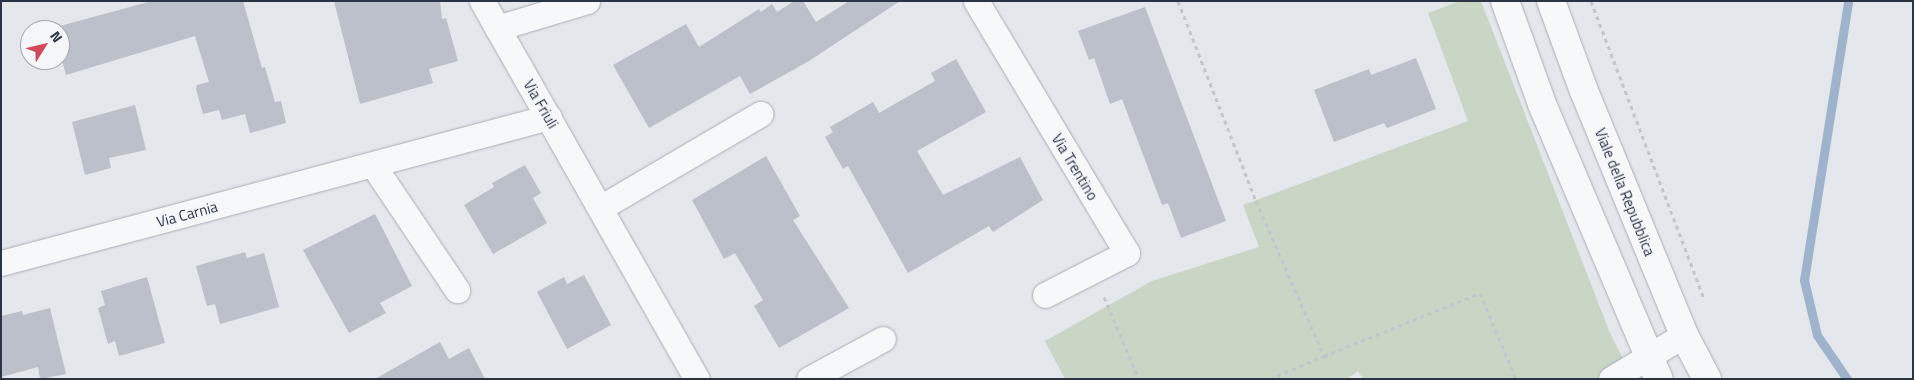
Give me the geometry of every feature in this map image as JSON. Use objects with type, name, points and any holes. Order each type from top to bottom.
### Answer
[{"type":"street","name":"Via Friuli","points":[[482,1],[697,379]]},
{"type":"street","points":[[497,28],[587,1]]},
{"type":"street","name":"Via Trentino","points":[[976,1],[1126,253],[1045,295]]},
{"type":"street","points":[[1505,1],[1542,104],[1647,355],[1659,379]]},
{"type":"street","name":"Viale della Repubblica","points":[[1551,1],[1584,91],[1684,335],[1707,379]]},
{"type":"street","points":[[600,208],[760,114]]},
{"type":"street","name":"Via Carnia","points":[[1,264],[549,117]]},
{"type":"street","points":[[374,165],[457,290]]},
{"type":"street","points":[[1611,379],[1647,355],[1684,335]]},
{"type":"street","points":[[810,379],[883,339]]},
{"type":"path","points":[[1178,1],[1256,201],[1324,356]]},
{"type":"path","points":[[1591,1],[1707,306]]},
{"type":"path","points":[[1088,273],[1109,305],[1139,379]]},
{"type":"path","points":[[1270,379],[1480,293],[1516,379]]},
{"type":"green space","points":[[1460,1],[1481,1],[1610,333],[1633,379],[1363,379],[1358,371],[1347,379],[1065,379],[1045,341],[1152,281],[1259,247],[1243,205],[1468,121],[1428,13]]},
{"type":"building","points":[[152,1],[243,1],[262,68],[265,67],[275,102],[281,101],[286,123],[250,133],[245,114],[222,120],[219,110],[203,114],[196,89],[197,85],[209,82],[195,36],[66,75],[65,70],[70,70],[70,23]]},
{"type":"building","points":[[334,1],[440,1],[442,19],[446,18],[458,61],[429,69],[433,83],[360,104]]},
{"type":"building","points":[[794,1],[803,1],[816,22],[849,1],[900,1],[809,61],[750,94],[740,76],[649,128],[613,65],[686,24],[699,47],[759,9],[761,12],[772,4],[777,12]]},
{"type":"building","points":[[1145,7],[1226,221],[1181,238],[1168,203],[1162,205],[1122,99],[1110,104],[1094,58],[1089,60],[1078,31]]},
{"type":"building","points":[[1416,58],[1436,109],[1387,128],[1384,123],[1334,142],[1314,90],[1369,69],[1371,75]]},
{"type":"building","points":[[956,59],[986,112],[917,151],[943,195],[1020,157],[1043,200],[993,232],[989,226],[908,273],[848,166],[843,169],[825,137],[833,132],[830,127],[873,102],[879,113],[935,81],[931,73]]},
{"type":"building","points":[[135,105],[146,150],[109,158],[111,168],[85,175],[72,122]]},
{"type":"building","points":[[766,156],[800,216],[793,220],[849,308],[779,348],[754,306],[763,300],[735,253],[724,259],[692,200]]},
{"type":"building","points":[[525,165],[541,193],[533,198],[547,223],[493,254],[464,205],[494,187],[492,183]]},
{"type":"building","points":[[375,214],[412,286],[380,303],[386,313],[349,333],[303,250]]},
{"type":"building","points":[[245,252],[247,258],[264,253],[279,307],[220,324],[215,304],[207,306],[196,266]]},
{"type":"building","points":[[584,275],[611,325],[567,349],[537,292],[564,277],[567,284]]},
{"type":"building","points":[[147,277],[165,343],[119,356],[115,341],[108,344],[98,308],[105,305],[101,291]]},
{"type":"building","points":[[50,308],[66,374],[40,379],[38,367],[1,377],[1,316],[22,311],[23,315]]},
{"type":"building","points":[[440,342],[449,359],[469,348],[485,379],[375,379]]},
{"type":"waterway","points":[[1847,379],[1817,335],[1804,280],[1848,1]]}]
